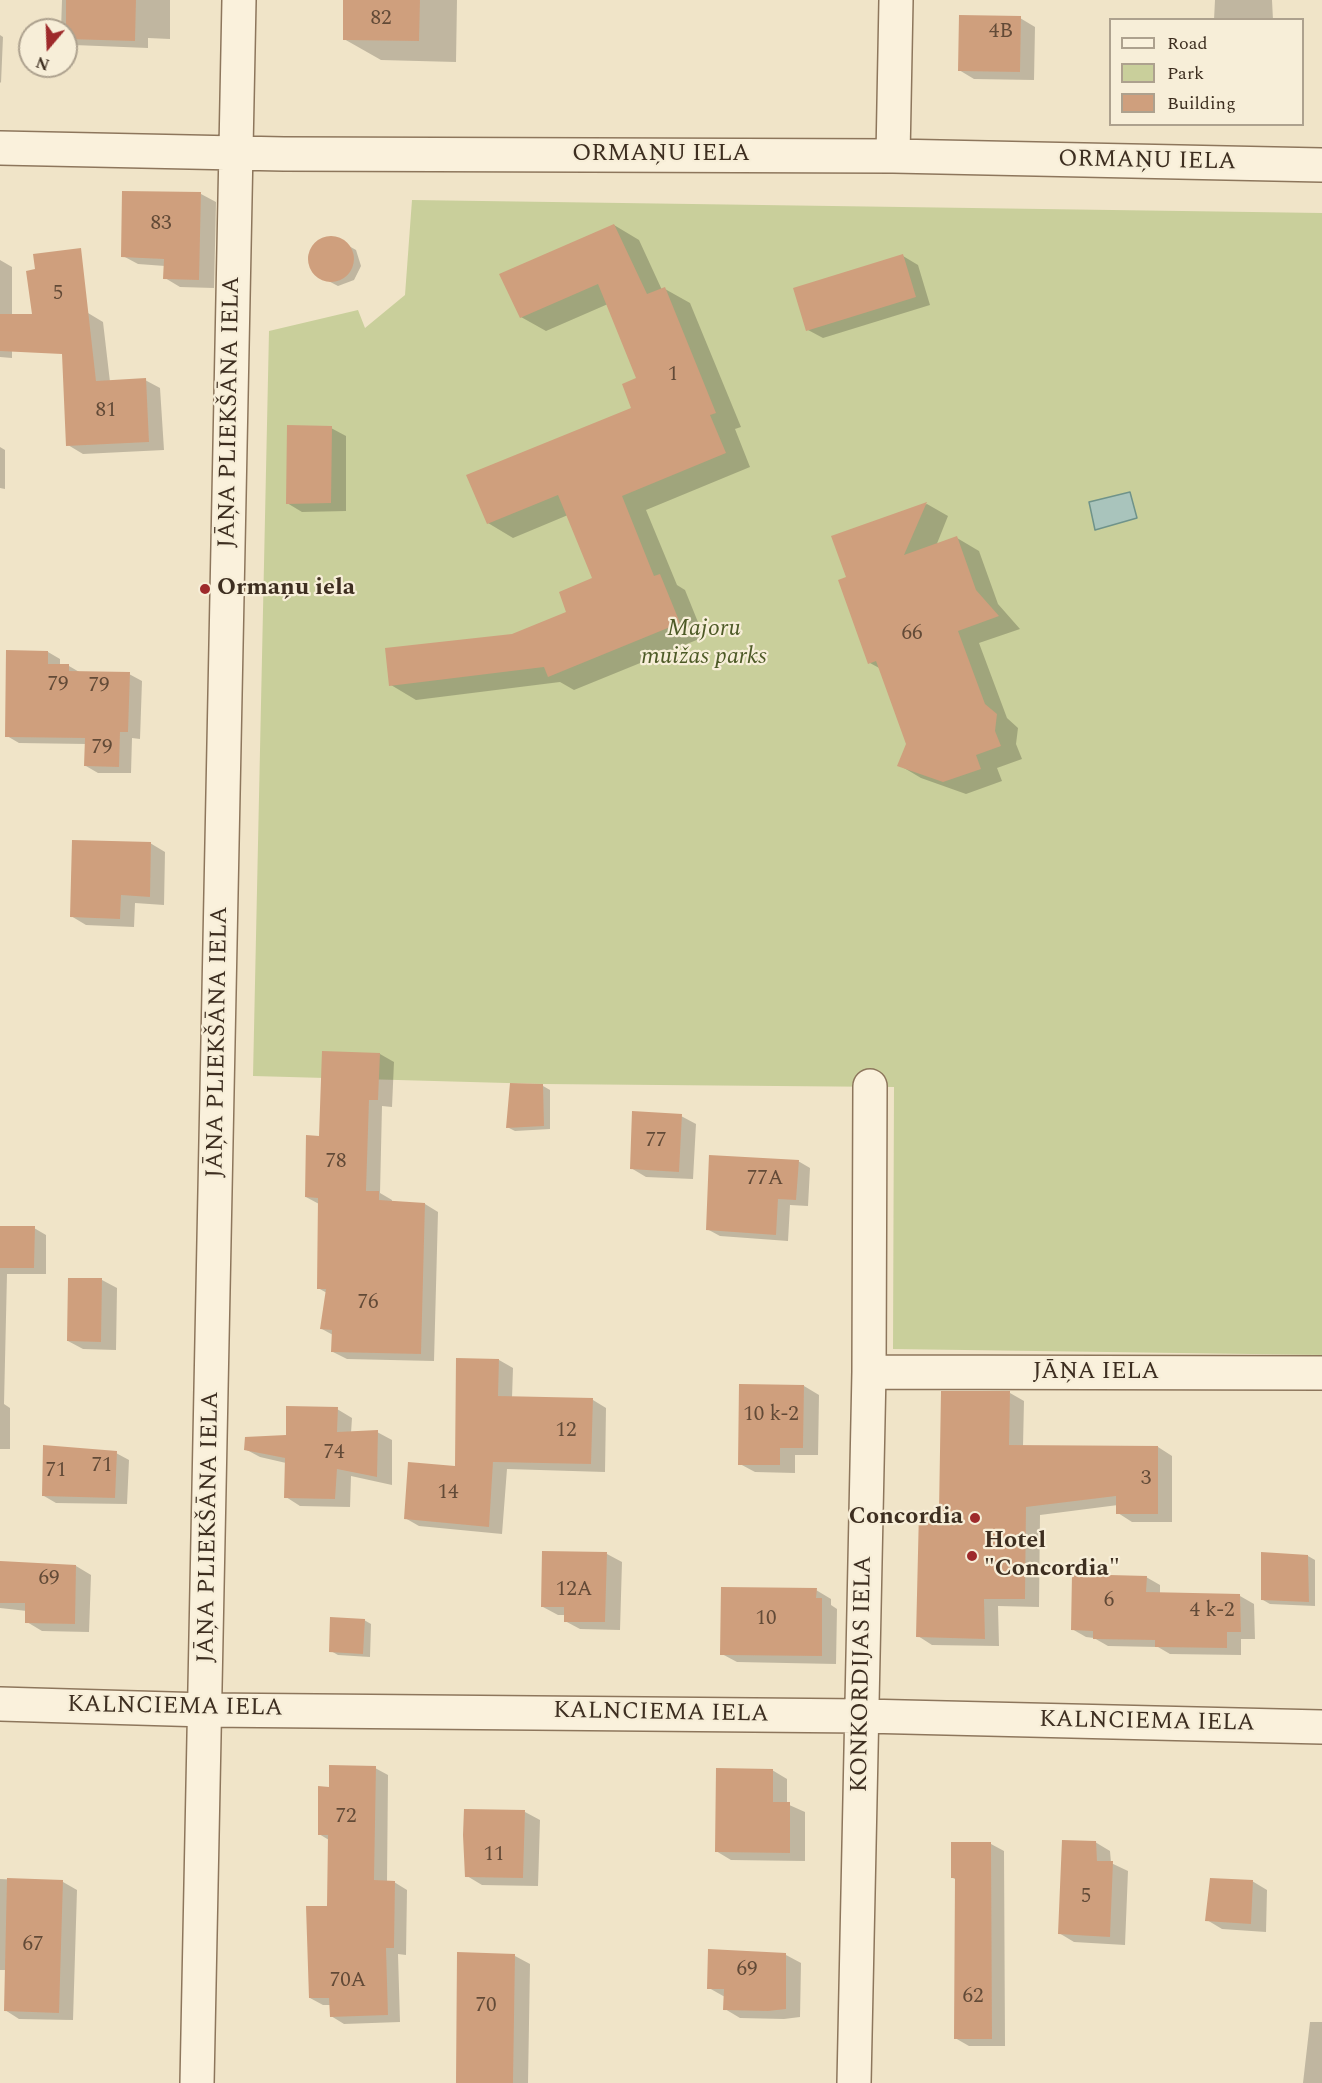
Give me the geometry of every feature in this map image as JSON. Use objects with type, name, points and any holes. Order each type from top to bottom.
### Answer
[{"type":"street","name":"JĀŅA PLIEKŠĀNA IELA","points":[[197,2083],[239,0]]},
{"type":"street","points":[[893,156],[896,0]]},
{"type":"street","name":"ORMAŅU IELA","points":[[0,148],[236,153],[893,156],[1322,165]]},
{"type":"street","name":"KONKORDIJAS IELA","points":[[854,2083],[869,1372],[870,1086]]},
{"type":"street","name":"JĀŅA IELA","points":[[869,1372],[1322,1373]]},
{"type":"street","name":"KALNCIEMA IELA","points":[[0,1704],[206,1710],[862,1716],[1322,1727]]},
{"type":"green space","name":"Majoru muižas parks","points":[[412,200],[1322,213],[1322,1355],[893,1349],[894,1087],[543,1084],[253,1076],[269,331],[358,310],[365,328],[405,295]]},
{"type":"water","points":[[1130,492],[1137,518],[1095,530],[1089,502]]},
{"type":"building","points":[[66,0],[136,0],[135,41],[78,39],[78,18],[66,18]]},
{"type":"building","points":[[343,0],[420,0],[419,41],[343,40]]},
{"type":"building","points":[[959,15],[1021,16],[1020,72],[958,71]]},
{"type":"building","points":[[122,191],[201,192],[199,280],[163,279],[164,259],[121,257]]},
{"type":"building","points":[[614,224],[647,294],[665,287],[716,413],[710,415],[726,453],[622,496],[654,576],[660,574],[680,623],[548,677],[544,667],[389,686],[385,648],[512,634],[566,612],[559,592],[592,578],[558,495],[487,524],[466,475],[631,408],[622,384],[636,378],[598,284],[520,318],[499,274]]},
{"type":"building","points":[[331,236],[347,243],[354,259],[347,275],[331,282],[315,275],[308,259],[315,243]]},
{"type":"building","points":[[81,248],[96,381],[146,378],[149,442],[66,446],[62,354],[0,351],[0,314],[32,314],[26,271],[35,269],[33,254]]},
{"type":"building","points":[[903,254],[916,297],[806,331],[793,288]]},
{"type":"building","points":[[287,425],[332,426],[331,503],[286,504]]},
{"type":"building","points":[[927,502],[904,555],[957,536],[976,590],[999,616],[958,631],[985,704],[997,714],[995,731],[1001,746],[976,755],[981,769],[943,782],[897,766],[906,744],[876,661],[868,664],[838,580],[846,577],[831,536]]},
{"type":"building","points":[[6,650],[48,651],[48,664],[69,664],[69,671],[130,672],[128,732],[120,732],[119,767],[84,766],[85,738],[5,737]]},
{"type":"building","points":[[72,840],[151,842],[150,897],[121,895],[120,919],[70,917]]},
{"type":"building","points":[[322,1051],[380,1053],[378,1100],[369,1100],[366,1191],[379,1191],[379,1200],[425,1203],[421,1354],[331,1352],[332,1330],[320,1329],[326,1289],[317,1289],[318,1198],[305,1197],[306,1135],[319,1136]]},
{"type":"building","points":[[510,1083],[543,1084],[544,1126],[506,1128]]},
{"type":"building","points":[[632,1111],[682,1114],[679,1172],[630,1169]]},
{"type":"building","points":[[709,1155],[799,1160],[796,1200],[778,1199],[776,1235],[706,1230]]},
{"type":"building","points":[[0,1226],[35,1226],[34,1268],[0,1268]]},
{"type":"building","points":[[68,1278],[102,1278],[101,1342],[67,1341]]},
{"type":"building","points":[[456,1358],[499,1359],[498,1396],[593,1398],[591,1464],[493,1462],[489,1527],[404,1519],[408,1462],[455,1466]]},
{"type":"building","points":[[739,1384],[804,1385],[803,1448],[780,1448],[780,1465],[738,1465]]},
{"type":"building","name":"Hotel \"Concordia\"","points":[[941,1391],[1010,1391],[1009,1445],[1158,1446],[1158,1514],[1116,1514],[1116,1496],[1026,1507],[1025,1599],[984,1599],[985,1639],[916,1637],[919,1511],[939,1512]]},
{"type":"building","points":[[286,1406],[338,1407],[337,1432],[378,1430],[377,1477],[337,1469],[335,1499],[284,1498],[285,1458],[244,1450],[245,1437],[286,1435]]},
{"type":"building","points":[[43,1445],[117,1451],[115,1498],[42,1496]]},
{"type":"building","points":[[542,1551],[607,1552],[605,1622],[564,1622],[564,1607],[541,1607]]},
{"type":"building","points":[[1261,1552],[1308,1555],[1309,1602],[1261,1600]]},
{"type":"building","points":[[0,1561],[76,1565],[75,1624],[25,1623],[25,1603],[0,1603]]},
{"type":"building","points":[[1072,1574],[1147,1576],[1146,1592],[1240,1594],[1241,1632],[1227,1632],[1227,1648],[1155,1647],[1155,1640],[1093,1639],[1093,1631],[1071,1630]]},
{"type":"building","points":[[721,1587],[817,1588],[816,1598],[822,1598],[822,1656],[720,1655]]},
{"type":"building","points":[[330,1617],[365,1619],[363,1654],[329,1652]]},
{"type":"building","points":[[329,1765],[376,1766],[374,1880],[395,1881],[394,1948],[386,1948],[388,2015],[330,2017],[329,1998],[309,1998],[306,1906],[327,1906],[328,1835],[318,1835],[318,1786],[329,1787]]},
{"type":"building","points":[[716,1768],[773,1769],[773,1802],[790,1802],[790,1853],[715,1852]]},
{"type":"building","points":[[464,1809],[525,1810],[523,1878],[465,1877]]},
{"type":"building","points":[[1062,1840],[1096,1841],[1097,1861],[1113,1861],[1110,1937],[1058,1934]]},
{"type":"building","points":[[951,1842],[991,1842],[992,2039],[954,2039],[955,1878],[951,1878]]},
{"type":"building","points":[[7,1878],[63,1880],[59,2013],[4,2011]]},
{"type":"building","points":[[1210,1878],[1253,1880],[1251,1924],[1205,1921]]},
{"type":"building","points":[[708,1949],[786,1953],[786,2009],[723,2010],[724,1989],[707,1989]]},
{"type":"building","points":[[457,1952],[515,1954],[513,2083],[456,2083]]},
{"type":"place","name":"Ormaņu iela","points":[[205,589]]},
{"type":"place","name":"Concordia","points":[[975,1518]]},
{"type":"place","name":"Hotel \"Concordia\"","points":[[972,1556]]}]
